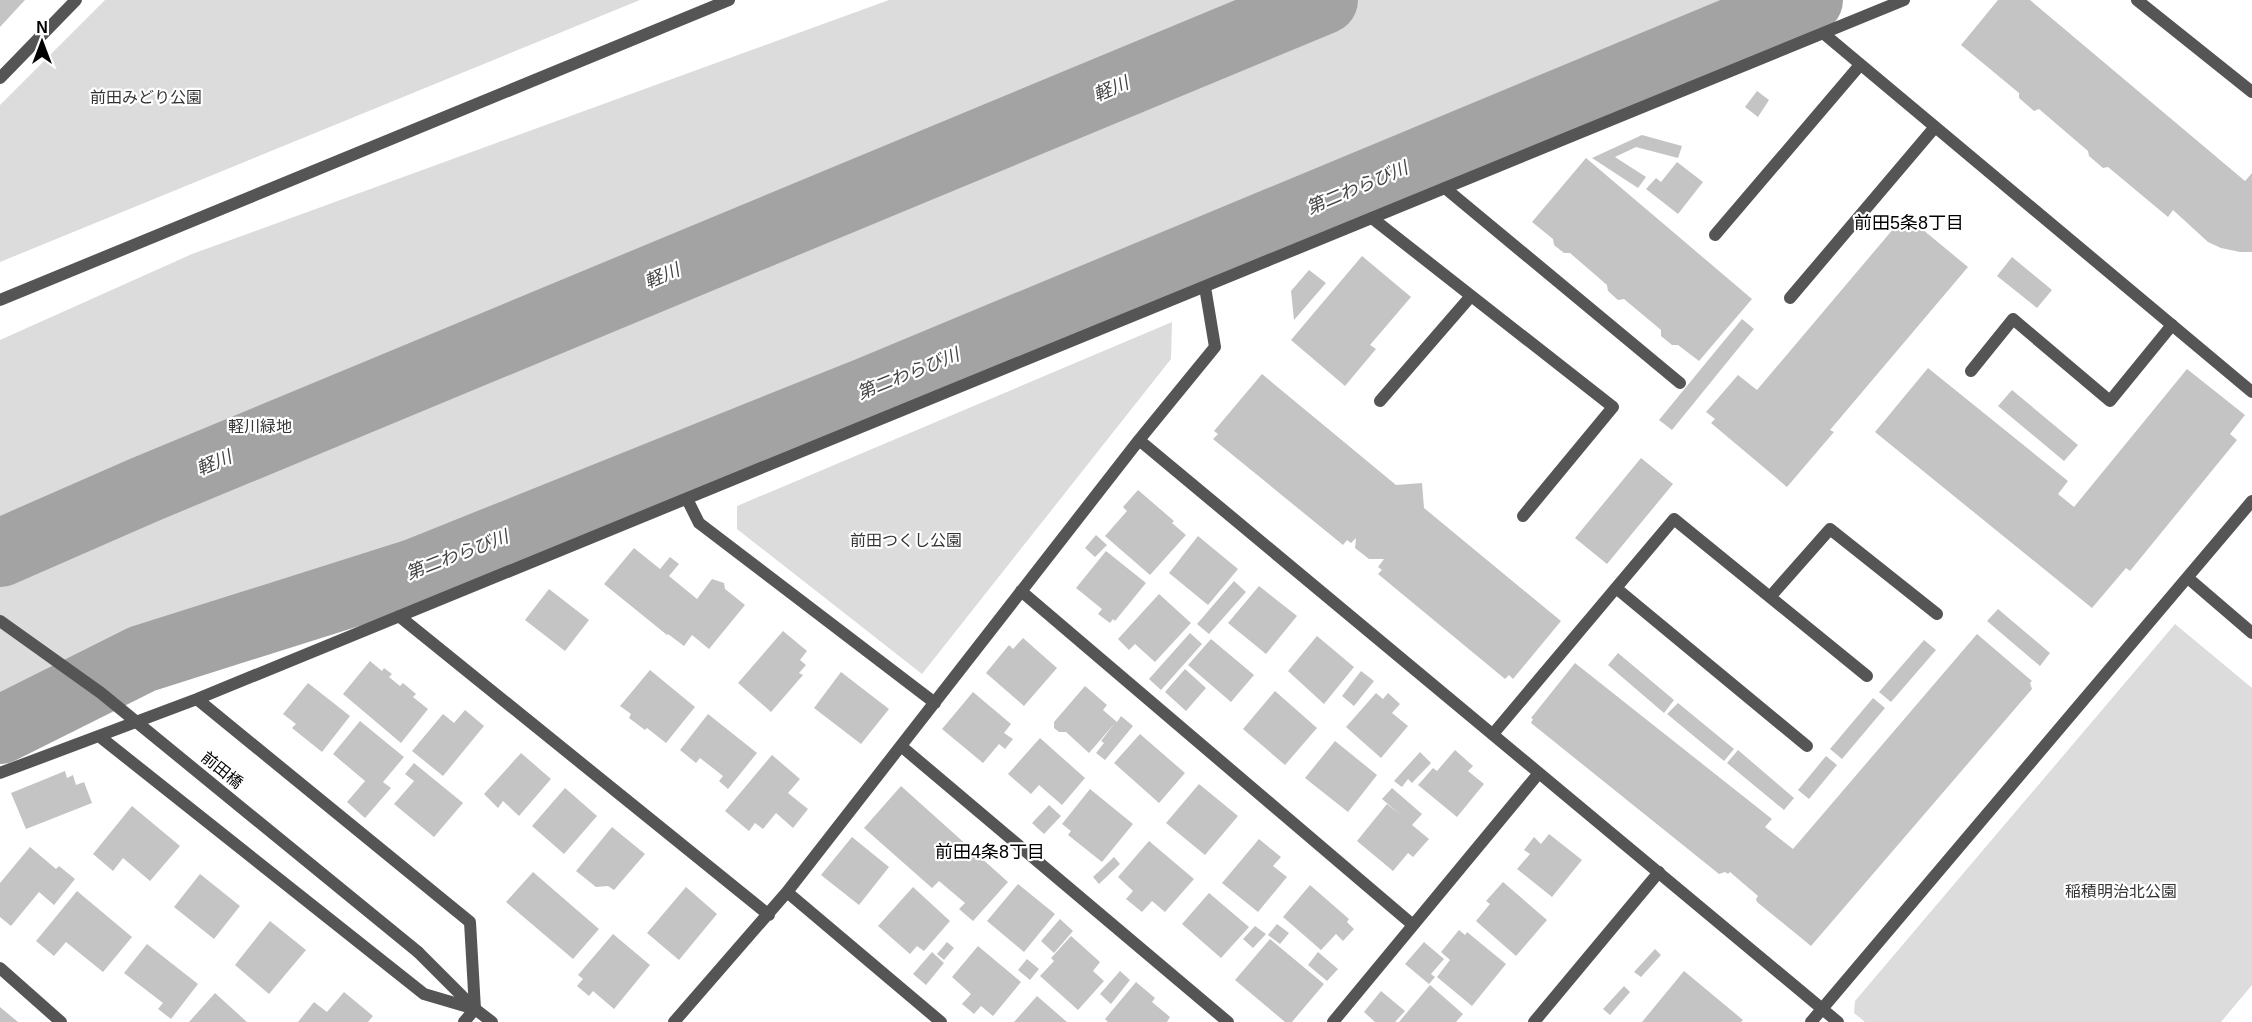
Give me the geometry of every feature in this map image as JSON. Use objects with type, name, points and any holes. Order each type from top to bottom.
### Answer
[{"type":"street","points":[[0,78],[76,0]]},
{"type":"street","points":[[0,300],[729,0]]},
{"type":"street","points":[[0,773],[197,699],[1904,0]]},
{"type":"street","points":[[2137,0],[2252,92]]},
{"type":"street","points":[[1823,33],[2252,392]]},
{"type":"street","points":[[1715,235],[1860,65]]},
{"type":"street","points":[[1790,298],[1935,127]]},
{"type":"street","points":[[1446,188],[1680,383]]},
{"type":"street","points":[[1372,218],[1613,407],[1523,516]]},
{"type":"street","points":[[674,1022],[769,915],[1139,440],[1215,347],[1205,287]]},
{"type":"street","points":[[1380,401],[1471,296]]},
{"type":"street","points":[[1971,371],[2013,319],[2110,401],[2172,325]]},
{"type":"street","points":[[1139,440],[1838,1022]]},
{"type":"street","points":[[687,499],[699,523],[935,703]]},
{"type":"street","points":[[1811,1022],[2252,501]]},
{"type":"street","points":[[1493,734],[1674,519],[1867,676]]},
{"type":"street","points":[[1770,597],[1830,529],[1937,614]]},
{"type":"street","points":[[2188,578],[2252,633]]},
{"type":"street","points":[[1616,588],[1807,746]]},
{"type":"street","points":[[1021,591],[1413,925]]},
{"type":"street","points":[[399,616],[769,915]]},
{"type":"street","name":"前田橋","points":[[0,621],[101,693],[418,952],[475,1009]]},
{"type":"street","points":[[197,699],[470,922],[475,1009],[464,1022]]},
{"type":"street","points":[[99,736],[424,994],[475,1009],[492,1022]]},
{"type":"street","points":[[901,746],[1228,1022]]},
{"type":"street","points":[[1333,1022],[1539,772]]},
{"type":"street","points":[[1534,1022],[1659,872]]},
{"type":"street","points":[[787,892],[942,1022]]},
{"type":"street","points":[[0,968],[61,1022]]},
{"type":"green space","name":"前田みどり公園","points":[[105,0],[640,0],[0,262],[0,105]]},
{"type":"green space","name":"軽川緑地","points":[[889,0],[1810,0],[1290,210],[682,460],[269,619],[49,723],[0,742],[0,340],[192,254]]},
{"type":"green space","name":"前田つくし公園","points":[[1172,322],[1171,359],[922,674],[737,529],[737,506]]},
{"type":"green space","name":"稲積明治北公園","points":[[2175,624],[2252,688],[2252,985],[2221,1022],[1865,1022],[1854,1013],[1855,1001]]},
{"type":"building","points":[[0,0],[25,0],[0,27]]},
{"type":"building","points":[[1998,0],[2030,0],[2245,181],[2252,173],[2252,252],[2221,248],[2208,242],[2173,210],[2168,217],[2108,167],[2103,168],[2089,156],[2088,151],[2039,109],[2034,111],[2019,98],[2019,93],[1961,45]]},
{"type":"building","points":[[1757,91],[1769,100],[1758,117],[1745,107]]},
{"type":"building","points":[[1642,135],[1682,146],[1678,158],[1636,147],[1615,157],[1646,177],[1638,188],[1592,158]]},
{"type":"building","points":[[1586,158],[1752,299],[1699,361],[1678,345],[1672,345],[1661,336],[1661,330],[1624,299],[1618,300],[1608,291],[1607,285],[1570,253],[1564,253],[1554,245],[1553,239],[1532,222]]},
{"type":"building","points":[[1677,162],[1703,182],[1678,214],[1646,189],[1656,178],[1661,182]]},
{"type":"building","points":[[1905,215],[1968,267],[1830,430],[1834,432],[1787,487],[1711,423],[1715,419],[1706,412],[1738,375],[1757,390]]},
{"type":"building","points":[[1362,256],[1411,297],[1370,345],[1376,349],[1345,386],[1291,340]]},
{"type":"building","points":[[2012,257],[2052,290],[2037,308],[1997,276]]},
{"type":"building","points":[[1309,270],[1326,283],[1294,320],[1291,291]]},
{"type":"building","points":[[1742,319],[1754,329],[1672,430],[1659,420]]},
{"type":"building","points":[[1928,368],[2068,481],[2058,494],[2074,507],[2187,369],[2245,415],[2230,434],[2237,440],[2130,571],[2126,568],[2092,608],[1875,432]]},
{"type":"building","points":[[1262,374],[1396,485],[1422,483],[1424,508],[1561,621],[1513,679],[1509,675],[1505,679],[1378,574],[1382,570],[1378,567],[1384,559],[1369,559],[1355,548],[1356,538],[1351,543],[1347,540],[1343,545],[1213,439],[1218,434],[1214,431]]},
{"type":"building","points":[[2012,390],[2078,445],[2064,461],[1998,406]]},
{"type":"building","points":[[1641,458],[1673,484],[1607,564],[1575,538]]},
{"type":"building","points":[[1138,490],[1174,521],[1172,523],[1186,535],[1150,575],[1105,536],[1127,511],[1123,507]]},
{"type":"building","points":[[1096,535],[1107,545],[1095,557],[1085,548]]},
{"type":"building","points":[[1198,536],[1238,569],[1208,605],[1169,573]]},
{"type":"building","points":[[634,548],[660,569],[670,557],[679,564],[669,576],[697,599],[712,579],[724,583],[725,589],[745,605],[709,649],[692,635],[684,646],[604,584]]},
{"type":"building","points":[[1106,551],[1146,583],[1115,621],[1113,619],[1110,623],[1098,614],[1102,609],[1076,588]]},
{"type":"building","points":[[1234,581],[1246,592],[1209,634],[1197,624]]},
{"type":"building","points":[[1259,586],[1297,616],[1266,654],[1228,623]]},
{"type":"building","points":[[549,589],[589,620],[565,651],[525,620]]},
{"type":"building","points":[[1159,594],[1191,623],[1155,662],[1135,644],[1129,650],[1118,639]]},
{"type":"building","points":[[1998,609],[2050,653],[2040,666],[1987,621]]},
{"type":"building","points":[[783,631],[807,651],[800,660],[806,665],[799,673],[803,675],[771,712],[738,683]]},
{"type":"building","points":[[1190,633],[1202,644],[1161,690],[1149,679]]},
{"type":"building","points":[[1977,634],[2032,681],[2030,683],[2032,689],[1811,946],[1757,902],[1758,896],[1730,872],[1719,874],[1531,723],[1533,719],[1531,718],[1575,663],[1772,819],[1765,827],[1793,849]]},
{"type":"building","points":[[1317,636],[1354,667],[1324,704],[1288,671]]},
{"type":"building","points":[[1023,638],[1057,668],[1024,706],[986,673],[1009,645],[1013,649]]},
{"type":"building","points":[[1211,639],[1254,675],[1231,702],[1188,665]]},
{"type":"building","points":[[1924,640],[1936,650],[1891,702],[1879,692]]},
{"type":"building","points":[[1618,653],[1674,700],[1664,713],[1608,665]]},
{"type":"building","points":[[370,661],[382,671],[384,668],[392,674],[389,677],[400,686],[403,683],[416,694],[413,697],[428,709],[401,743],[343,694]]},
{"type":"building","points":[[1185,669],[1206,688],[1186,711],[1165,692]]},
{"type":"building","points":[[650,670],[695,707],[666,743],[629,718],[631,714],[620,706]]},
{"type":"building","points":[[1361,671],[1374,681],[1354,706],[1342,696]]},
{"type":"building","points":[[841,672],[889,709],[861,744],[814,708]]},
{"type":"building","points":[[308,683],[350,716],[322,752],[292,728],[296,724],[283,714]]},
{"type":"building","points":[[1085,686],[1107,705],[1103,710],[1117,722],[1121,716],[1133,726],[1105,760],[1096,753],[1104,743],[1101,741],[1115,723],[1089,753],[1066,732],[1059,732],[1054,728],[1054,722]]},
{"type":"building","points":[[1275,691],[1317,728],[1285,765],[1243,729]]},
{"type":"building","points":[[973,692],[1011,724],[1004,733],[1013,739],[1005,749],[999,744],[983,763],[942,729]]},
{"type":"building","points":[[1376,693],[1383,699],[1388,693],[1400,704],[1392,713],[1408,726],[1381,758],[1346,727]]},
{"type":"building","points":[[1873,698],[1885,708],[1842,759],[1830,749]]},
{"type":"building","points":[[1678,703],[1734,749],[1724,761],[1667,714]]},
{"type":"building","points":[[465,710],[484,726],[443,776],[412,751],[443,714],[454,723]]},
{"type":"building","points":[[708,714],[757,753],[728,789],[719,781],[723,776],[700,758],[696,763],[680,750]]},
{"type":"building","points":[[360,721],[404,757],[383,782],[391,788],[365,818],[347,802],[365,781],[333,754]]},
{"type":"building","points":[[1140,734],[1185,773],[1159,803],[1114,763]]},
{"type":"building","points":[[1040,738],[1085,778],[1062,805],[1039,785],[1031,794],[1008,774]]},
{"type":"building","points":[[1335,741],[1377,775],[1348,812],[1305,778]]},
{"type":"building","points":[[1455,750],[1473,766],[1468,771],[1484,784],[1457,817],[1418,785],[1433,768],[1437,771]]},
{"type":"building","points":[[1738,750],[1794,798],[1784,810],[1727,763]]},
{"type":"building","points":[[1420,752],[1431,763],[1412,783],[1408,779],[1402,787],[1394,781]]},
{"type":"building","points":[[521,753],[551,779],[519,816],[503,801],[498,808],[484,794]]},
{"type":"building","points":[[772,755],[800,779],[788,793],[808,809],[793,828],[776,813],[763,829],[755,823],[749,831],[725,811]]},
{"type":"building","points":[[1826,756],[1837,765],[1809,799],[1798,790]]},
{"type":"building","points":[[414,763],[463,803],[434,837],[394,804],[414,781],[405,774]]},
{"type":"building","points":[[65,771],[67,778],[73,775],[76,785],[84,782],[92,803],[26,829],[11,793]]},
{"type":"building","points":[[1199,784],[1238,816],[1205,855],[1166,823]]},
{"type":"building","points":[[901,786],[1008,882],[973,921],[959,909],[965,903],[939,881],[932,888],[864,828]]},
{"type":"building","points":[[565,788],[597,816],[564,854],[532,826]]},
{"type":"building","points":[[1392,788],[1422,814],[1412,825],[1429,839],[1413,857],[1408,853],[1393,871],[1357,841],[1387,804],[1401,815],[1382,799]]},
{"type":"building","points":[[1090,789],[1133,824],[1102,862],[1068,835],[1071,831],[1062,824]]},
{"type":"building","points":[[1049,805],[1061,816],[1044,834],[1032,823]]},
{"type":"building","points":[[132,806],[180,846],[150,881],[123,858],[113,871],[93,854]]},
{"type":"building","points":[[612,827],[645,854],[614,890],[608,886],[596,887],[576,871]]},
{"type":"building","points":[[1549,834],[1582,860],[1552,897],[1517,869],[1530,854],[1524,850],[1534,837],[1541,844]]},
{"type":"building","points":[[852,837],[889,867],[859,905],[821,875]]},
{"type":"building","points":[[1259,839],[1281,857],[1273,866],[1287,877],[1258,912],[1222,883]]},
{"type":"building","points":[[1149,841],[1194,879],[1165,912],[1152,901],[1142,912],[1126,899],[1133,891],[1118,877]]},
{"type":"building","points":[[30,847],[56,869],[59,866],[75,879],[54,905],[39,892],[11,926],[0,917],[0,883]]},
{"type":"building","points":[[1114,857],[1120,864],[1099,884],[1093,877]]},
{"type":"building","points":[[533,872],[599,929],[573,959],[506,902]]},
{"type":"building","points":[[200,874],[240,906],[214,939],[174,907]]},
{"type":"building","points":[[1503,882],[1547,920],[1516,956],[1476,921],[1490,904],[1486,901]]},
{"type":"building","points":[[1018,884],[1055,914],[1024,952],[987,921]]},
{"type":"building","points":[[1310,885],[1349,919],[1347,922],[1354,929],[1343,941],[1336,934],[1321,950],[1283,917]]},
{"type":"building","points":[[686,887],[717,914],[679,960],[647,933]]},
{"type":"building","points":[[913,887],[950,921],[924,951],[917,946],[910,954],[878,926]]},
{"type":"building","points":[[77,891],[132,937],[103,972],[66,942],[54,956],[36,941]]},
{"type":"building","points":[[1209,893],[1249,927],[1221,958],[1182,924]]},
{"type":"building","points":[[1060,919],[1073,931],[1054,953],[1041,941]]},
{"type":"building","points":[[270,921],[306,950],[269,994],[235,965]]},
{"type":"building","points":[[1277,924],[1289,933],[1280,944],[1268,935]]},
{"type":"building","points":[[1255,926],[1266,934],[1253,948],[1243,939]]},
{"type":"building","points":[[1459,930],[1465,935],[1467,932],[1506,964],[1472,1006],[1437,977],[1450,960],[1441,952]]},
{"type":"building","points":[[613,934],[650,965],[614,1009],[593,991],[589,996],[577,986],[583,979],[578,975]]},
{"type":"building","points":[[1071,936],[1100,962],[1093,971],[1104,981],[1078,1010],[1040,976],[1054,961],[1051,958]]},
{"type":"building","points":[[1270,939],[1324,984],[1292,1022],[1285,1022],[1235,980]]},
{"type":"building","points":[[947,942],[954,948],[944,960],[937,954]]},
{"type":"building","points":[[1424,942],[1444,959],[1431,974],[1435,977],[1429,984],[1405,964]]},
{"type":"building","points":[[147,944],[198,984],[171,1019],[158,1009],[163,1003],[124,973]]},
{"type":"building","points":[[978,946],[1021,982],[993,1016],[981,1006],[974,1014],[962,1004],[971,994],[952,977]]},
{"type":"building","points":[[1655,949],[1661,955],[1641,977],[1634,972]]},
{"type":"building","points":[[932,952],[944,963],[926,985],[913,974]]},
{"type":"building","points":[[1318,952],[1338,969],[1327,981],[1308,965]]},
{"type":"building","points":[[1027,959],[1039,969],[1030,980],[1018,970]]},
{"type":"building","points":[[1120,971],[1130,980],[1111,1004],[1100,994]]},
{"type":"building","points":[[1684,971],[1743,1020],[1741,1022],[1642,1022]]},
{"type":"building","points":[[1136,982],[1155,998],[1152,1002],[1170,1017],[1167,1022],[1108,1022],[1105,1019]]},
{"type":"building","points":[[1430,985],[1463,1014],[1456,1022],[1399,1022]]},
{"type":"building","points":[[1624,986],[1630,992],[1610,1015],[1603,1009]]},
{"type":"building","points":[[1381,991],[1405,1011],[1395,1022],[1375,1022],[1364,1012]]},
{"type":"building","points":[[344,992],[373,1016],[368,1022],[298,1022],[314,1002],[327,1012]]},
{"type":"building","points":[[215,993],[247,1022],[189,1022]]},
{"type":"building","points":[[1037,996],[1067,1022],[1014,1022]]},
{"type":"building","points":[[0,1007],[18,1022],[0,1022]]},
{"type":"waterway","name":"軽川","points":[[0,553],[144,490],[1324,0]]},
{"type":"waterway","name":"第二わらび川","points":[[0,730],[142,659],[414,573],[868,391],[1809,0]]},
{"type":"district","name":"前田5条8丁目","points":[[1909,223]]},
{"type":"district","name":"前田4条8丁目","points":[[990,852]]}]
